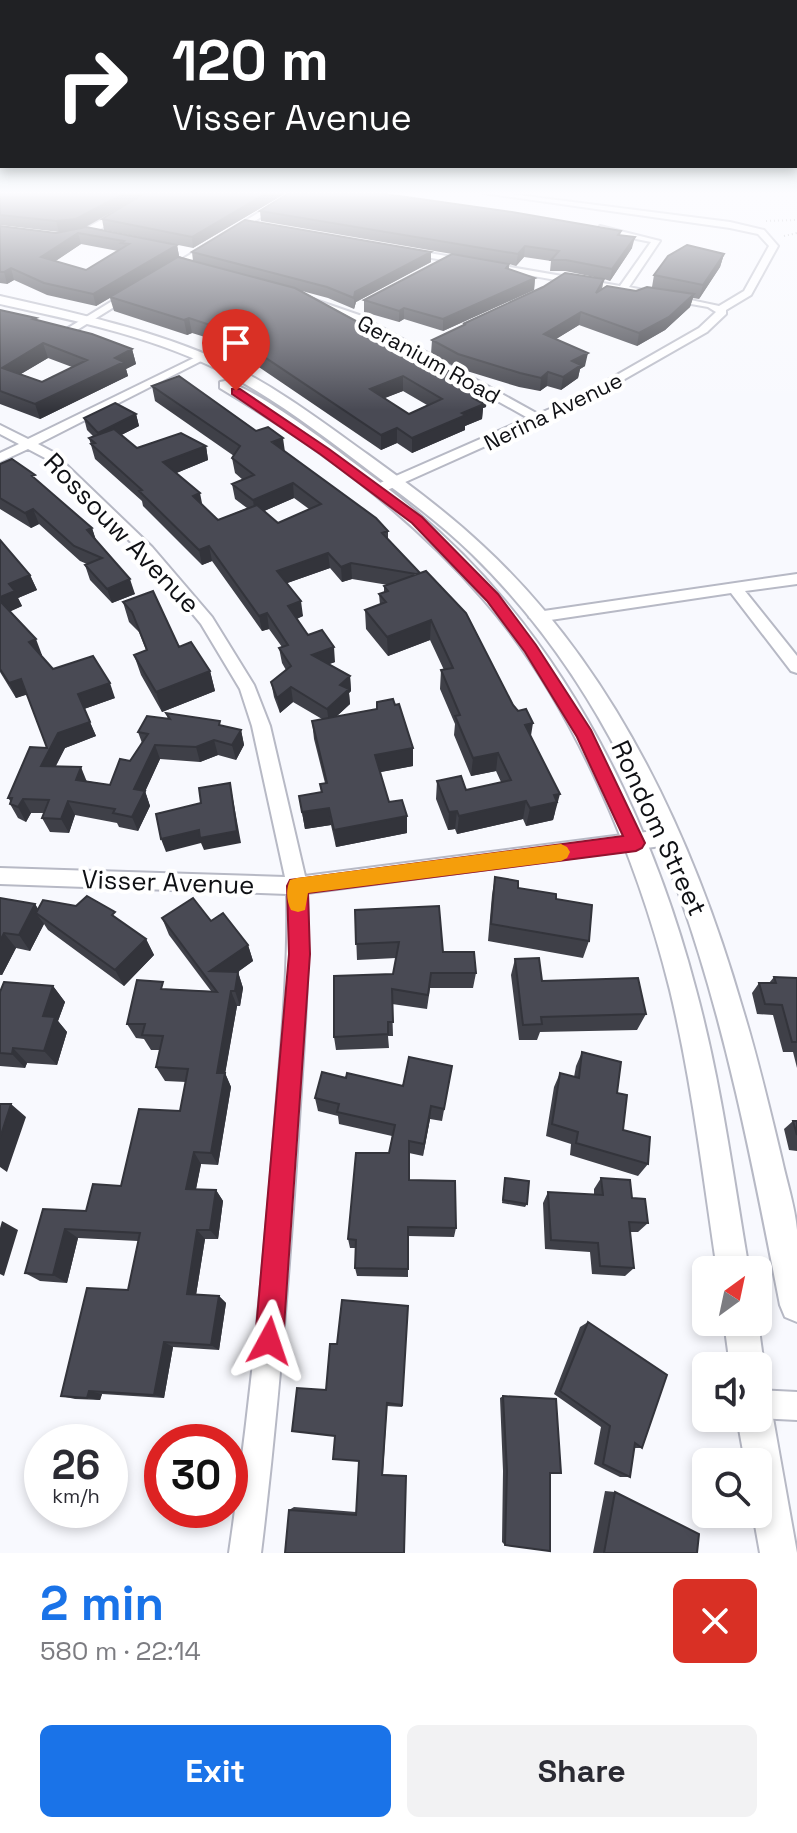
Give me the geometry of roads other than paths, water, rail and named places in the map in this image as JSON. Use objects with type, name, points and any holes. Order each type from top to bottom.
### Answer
[{"type":"street","points":[[152,280],[177,265]]},
{"type":"street","points":[[187,265],[195,267]]},
{"type":"street","points":[[496,265],[624,287],[718,310]]},
{"type":"street","points":[[624,287],[639,265]]},
{"type":"street","name":"Nerina Avenue","points":[[386,485],[538,419],[639,369],[703,330],[718,310],[739,303],[764,265]]},
{"type":"street","points":[[546,289],[564,277]]},
{"type":"street","points":[[79,324],[139,288]]},
{"type":"street","name":"Geranium Road","points":[[293,294],[342,311],[538,419]]},
{"type":"street","name":"Rondom Street","points":[[0,300],[228,370],[299,413],[386,485],[480,552],[537,617],[612,727],[669,837],[701,915],[723,986],[769,1166],[797,1305]]},
{"type":"street","name":"Rondom Street","points":[[0,309],[79,324]]},
{"type":"street","points":[[415,351],[427,346]]},
{"type":"street","points":[[0,458],[196,362]]},
{"type":"street","name":"Rossouw Avenue","points":[[0,429],[32,443],[49,455],[178,583],[232,660],[248,689],[261,726],[297,886],[299,954],[281,1205],[261,1432],[245,1553]]},
{"type":"street","name":"Rondom Street","points":[[386,485],[492,597],[531,648],[585,735],[636,843],[684,992],[731,1256]]},
{"type":"street","points":[[537,617],[797,579]]},
{"type":"street","points":[[734,587],[797,667]]},
{"type":"street","name":"Visser Avenue","points":[[0,876],[297,886],[669,837]]},
{"type":"street","points":[[772,1405],[797,1406]]},
{"type":"street","points":[[757,1432],[779,1553]]}]
